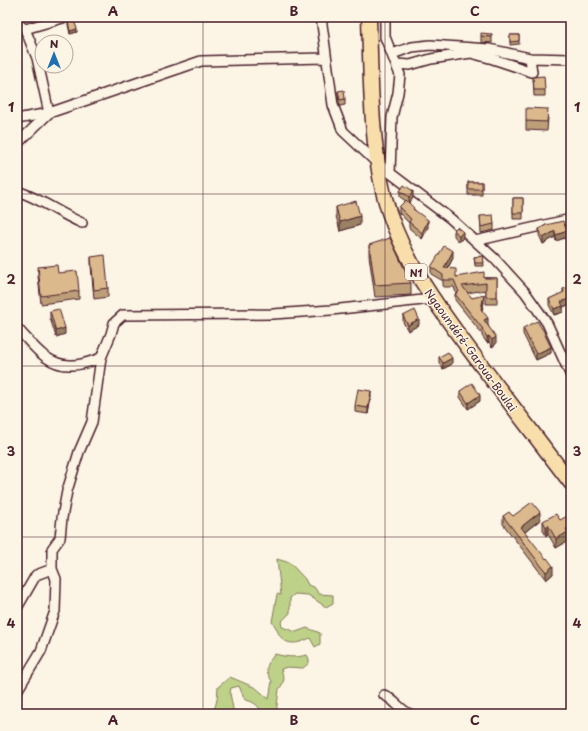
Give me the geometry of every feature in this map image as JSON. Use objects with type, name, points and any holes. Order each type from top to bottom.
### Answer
[{"type":"highway","name":"Ngaoundéré-Garoua-Boulai","points":[[369,17],[377,163],[384,196],[393,224],[410,262],[432,299],[571,483]]},
{"type":"street","points":[[48,113],[36,58],[21,26],[66,17]]},
{"type":"street","points":[[321,17],[325,58],[333,105],[343,131],[377,163],[451,219],[494,258],[525,292],[547,323],[571,376]]},
{"type":"street","points":[[385,17],[385,37],[400,75],[398,93],[392,117],[390,173]]},
{"type":"street","points":[[392,54],[412,47],[430,45],[490,49],[530,58],[571,58]]},
{"type":"street","points":[[396,64],[410,66],[431,59],[471,53],[532,72],[530,58]]},
{"type":"street","points":[[17,119],[48,113],[201,61],[325,58]]},
{"type":"street","points":[[17,144],[48,113]]},
{"type":"street","points":[[17,191],[82,222]]},
{"type":"street","points":[[475,241],[571,219]]},
{"type":"street","points":[[17,691],[41,651],[55,611],[56,579],[52,569],[52,549],[60,538],[67,492],[79,452],[92,422],[100,358],[111,334],[114,322],[123,315],[272,314],[331,310],[432,299]]},
{"type":"street","points":[[17,328],[42,356],[56,364],[73,365],[100,358]]},
{"type":"street","points":[[17,608],[36,575],[52,569]]},
{"type":"street","points":[[384,695],[392,699],[405,712],[410,714]]},
{"type":"green space","points":[[277,559],[290,563],[305,579],[308,585],[314,587],[319,594],[333,595],[333,603],[326,607],[308,595],[295,594],[290,598],[290,613],[281,622],[282,627],[296,632],[307,628],[320,633],[320,644],[315,647],[310,638],[294,643],[287,642],[280,636],[272,622],[277,594],[281,595]]},
{"type":"green space","points":[[275,654],[291,657],[307,655],[309,659],[309,663],[303,668],[287,667],[281,669],[284,679],[279,689],[276,714],[262,714],[256,704],[245,700],[239,686],[231,688],[230,693],[234,714],[209,714],[216,705],[218,687],[230,677],[256,688],[269,699],[272,681],[267,667]]},
{"type":"building","points":[[74,20],[77,29],[70,31],[68,22]]},
{"type":"building","points":[[481,33],[492,34],[492,37],[481,36]]},
{"type":"building","points":[[510,35],[519,35],[519,41],[510,42]]},
{"type":"building","points":[[544,76],[545,90],[534,90],[533,77]]},
{"type":"building","points":[[344,90],[345,99],[340,100],[338,91]]},
{"type":"building","points":[[526,108],[548,109],[547,122],[526,121]]},
{"type":"building","points":[[468,182],[482,182],[482,189],[468,189]]},
{"type":"building","points":[[404,185],[413,191],[409,197],[400,191]]},
{"type":"building","points":[[513,198],[523,198],[523,213],[513,213]]},
{"type":"building","points":[[406,200],[414,208],[413,209],[428,220],[422,233],[409,222],[411,219],[399,207]]},
{"type":"building","points":[[356,201],[360,216],[340,222],[336,207]]},
{"type":"building","points":[[493,215],[494,224],[481,227],[480,216]]},
{"type":"building","points":[[563,221],[567,231],[556,235],[555,231],[543,238],[539,229],[546,225]]},
{"type":"building","points":[[457,227],[463,232],[459,236],[454,230]]},
{"type":"building","points":[[390,238],[411,283],[375,285],[369,245]]},
{"type":"building","points":[[444,246],[453,251],[444,268],[456,269],[456,277],[484,272],[484,278],[497,278],[497,297],[486,297],[486,283],[462,286],[472,298],[484,295],[481,309],[488,318],[484,320],[496,337],[492,340],[489,336],[487,337],[483,329],[455,294],[459,292],[454,280],[443,280],[443,275],[431,267]]},
{"type":"building","points":[[571,247],[571,256],[569,257],[566,250]]},
{"type":"building","points":[[105,255],[108,288],[94,290],[91,257]]},
{"type":"building","points":[[483,256],[484,263],[475,263],[474,257]]},
{"type":"building","points":[[57,265],[58,273],[77,271],[79,291],[41,296],[38,267]]},
{"type":"building","points":[[571,287],[571,298],[561,302],[563,306],[554,309],[549,299],[564,292],[563,289]]},
{"type":"building","points":[[59,309],[65,328],[56,331],[50,311]]},
{"type":"building","points":[[415,310],[419,319],[408,325],[403,316]]},
{"type":"building","points":[[537,321],[545,333],[551,347],[536,354],[523,328]]},
{"type":"building","points":[[448,352],[452,358],[443,363],[439,357]]},
{"type":"building","points":[[472,383],[480,395],[468,403],[460,391]]},
{"type":"building","points":[[358,389],[371,391],[368,408],[355,406]]},
{"type":"building","points":[[532,502],[540,512],[521,527],[553,566],[546,572],[503,516],[509,512],[513,516]]},
{"type":"building","points":[[556,514],[560,520],[571,514],[571,527],[566,529],[568,532],[556,539],[548,525],[546,527],[543,521]]}]
